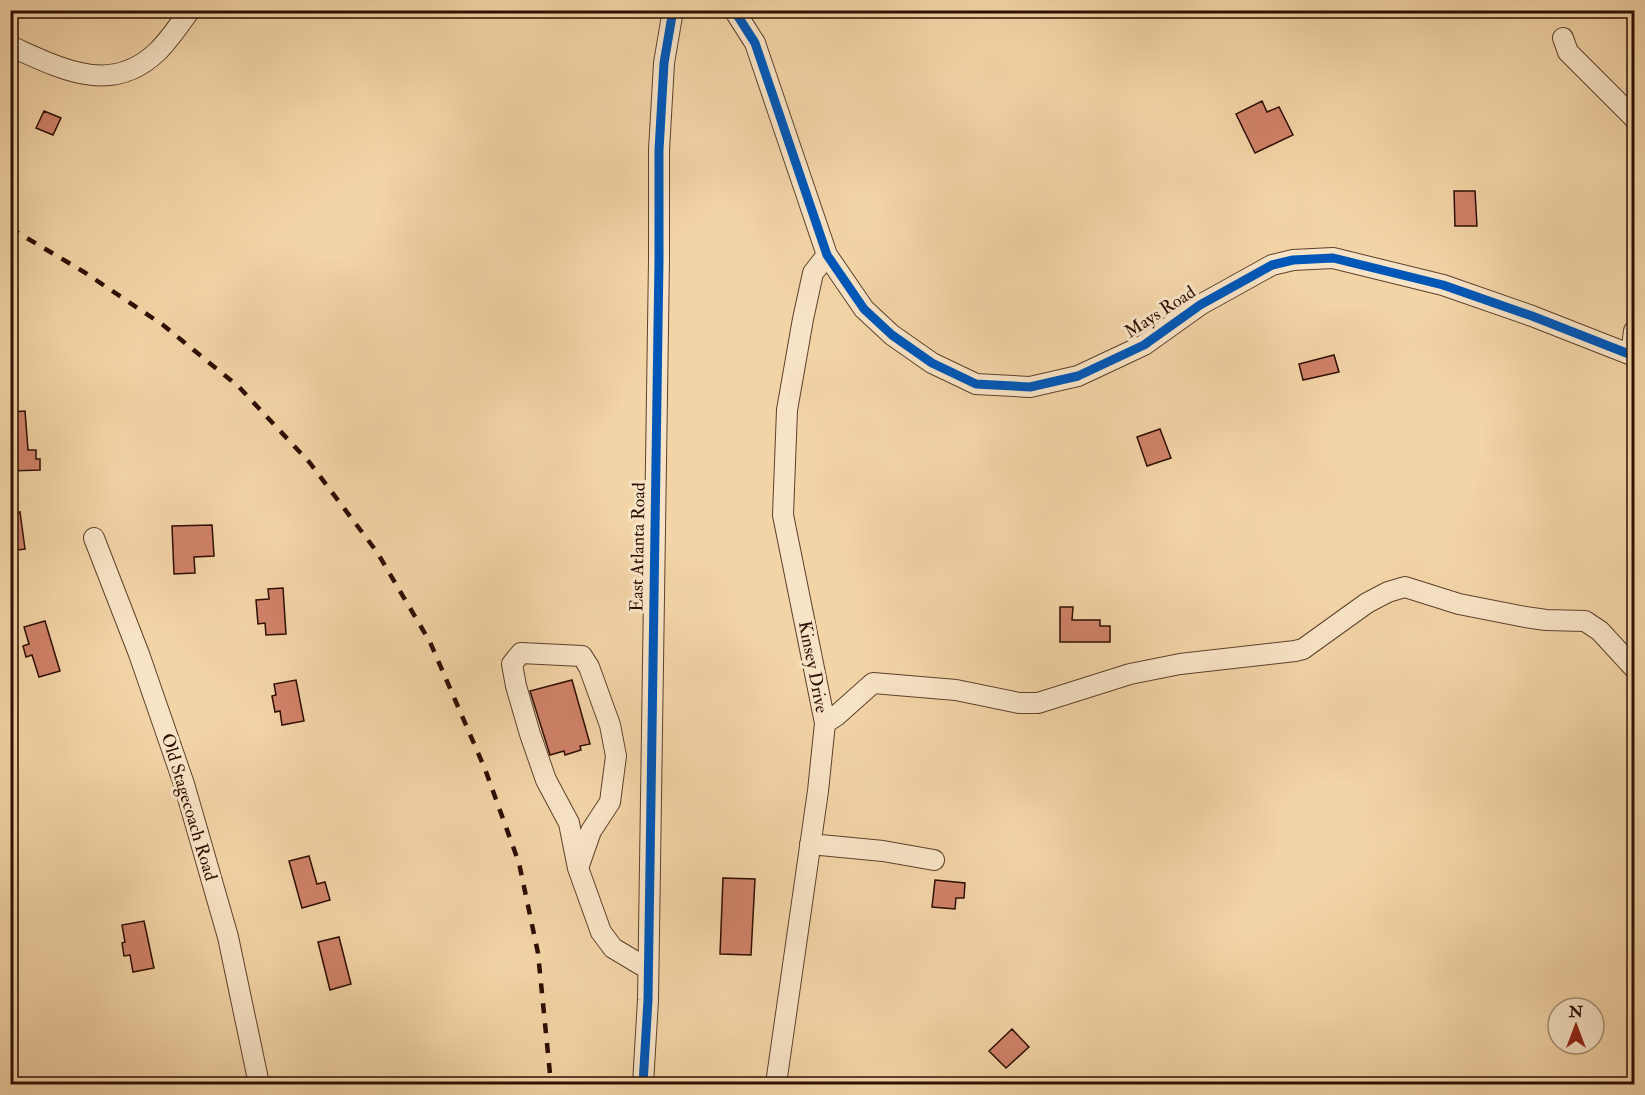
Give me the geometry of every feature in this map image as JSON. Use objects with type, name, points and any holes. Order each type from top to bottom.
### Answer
[{"type":"street","points":[[10,46],[70,72],[89,75],[114,73],[130,69],[151,57],[190,10]]},
{"type":"street","name":"East Atlanta Road","points":[[643,1084],[648,969],[659,150],[664,63],[673,10]]},
{"type":"street","name":"Mays Road","points":[[734,10],[755,43],[827,255],[864,309],[892,335],[932,363],[976,384],[1030,387],[1078,376],[1144,345],[1200,305],[1272,265],[1293,260],[1333,258],[1443,285],[1532,316],[1633,356]]},
{"type":"street","points":[[1563,38],[1568,52],[1635,118]]},
{"type":"street","name":"Kinsey Drive","points":[[776,1084],[825,723],[783,515],[788,410],[802,318],[813,273],[827,255]]},
{"type":"street","points":[[1633,356],[1635,331]]},
{"type":"street","name":"Old Stagecoach Road","points":[[94,538],[139,654],[184,784],[228,937],[259,1084]]},
{"type":"street","points":[[825,723],[836,716],[873,682],[956,690],[1018,703],[1038,703],[1130,674],[1180,664],[1295,651],[1303,649],[1367,603],[1388,592],[1405,587],[1459,604],[1525,617],[1585,621],[1600,631],[1635,668]]},
{"type":"street","points":[[578,868],[582,850],[610,802],[615,756],[610,725],[589,667],[582,656],[521,653],[512,664],[516,686],[546,780],[568,823],[578,868],[601,932],[613,948],[648,969]]},
{"type":"street","points":[[568,823],[595,826]]},
{"type":"street","points":[[810,844],[883,851],[934,860]]},
{"type":"building","points":[[1262,101],[1267,112],[1279,107],[1293,135],[1255,153],[1236,114]]},
{"type":"building","points":[[44,111],[61,118],[53,135],[36,128]]},
{"type":"building","points":[[1454,191],[1475,191],[1477,226],[1455,226]]},
{"type":"building","points":[[1334,355],[1339,372],[1303,380],[1299,364]]},
{"type":"building","points":[[25,411],[28,450],[36,450],[36,459],[40,459],[40,470],[10,471],[10,412]]},
{"type":"building","points":[[1160,429],[1171,458],[1147,466],[1137,437]]},
{"type":"building","points":[[20,512],[25,549],[10,551],[10,514]]},
{"type":"building","points":[[212,525],[214,556],[194,557],[195,573],[174,574],[172,526]]},
{"type":"building","points":[[283,588],[286,634],[266,635],[265,623],[258,624],[256,600],[269,599],[268,589]]},
{"type":"building","points":[[1060,607],[1073,607],[1072,620],[1100,620],[1100,626],[1110,626],[1110,642],[1060,642]]},
{"type":"building","points":[[45,621],[60,671],[39,677],[32,655],[26,657],[23,646],[29,644],[24,627]]},
{"type":"building","points":[[296,680],[304,721],[282,725],[280,711],[275,712],[272,696],[276,695],[274,684]]},
{"type":"building","points":[[572,680],[590,744],[580,746],[581,750],[565,755],[564,751],[550,755],[530,691]]},
{"type":"building","points":[[309,856],[317,884],[325,882],[330,900],[302,908],[289,861]]},
{"type":"building","points":[[723,878],[755,879],[751,955],[720,954]]},
{"type":"building","points":[[935,880],[965,883],[964,898],[956,898],[955,909],[932,907]]},
{"type":"building","points":[[144,921],[154,968],[133,972],[130,955],[124,956],[122,943],[125,942],[122,925]]},
{"type":"building","points":[[339,937],[351,984],[330,990],[318,942]]},
{"type":"building","points":[[1012,1029],[1029,1047],[1006,1068],[989,1051]]},
{"type":"railway","points":[[10,228],[84,272],[163,325],[239,387],[310,463],[377,552],[430,642],[485,769],[519,863],[538,953],[551,1084]]},
{"type":"cycle path","points":[[643,1084],[648,1000],[659,150],[664,63],[673,10]]},
{"type":"cycle path","points":[[734,10],[755,43],[827,255],[864,309],[892,335],[932,363],[976,384],[1030,387],[1078,376],[1144,345],[1200,305],[1272,265],[1293,260],[1333,258],[1443,285],[1532,316],[1634,356]]}]
